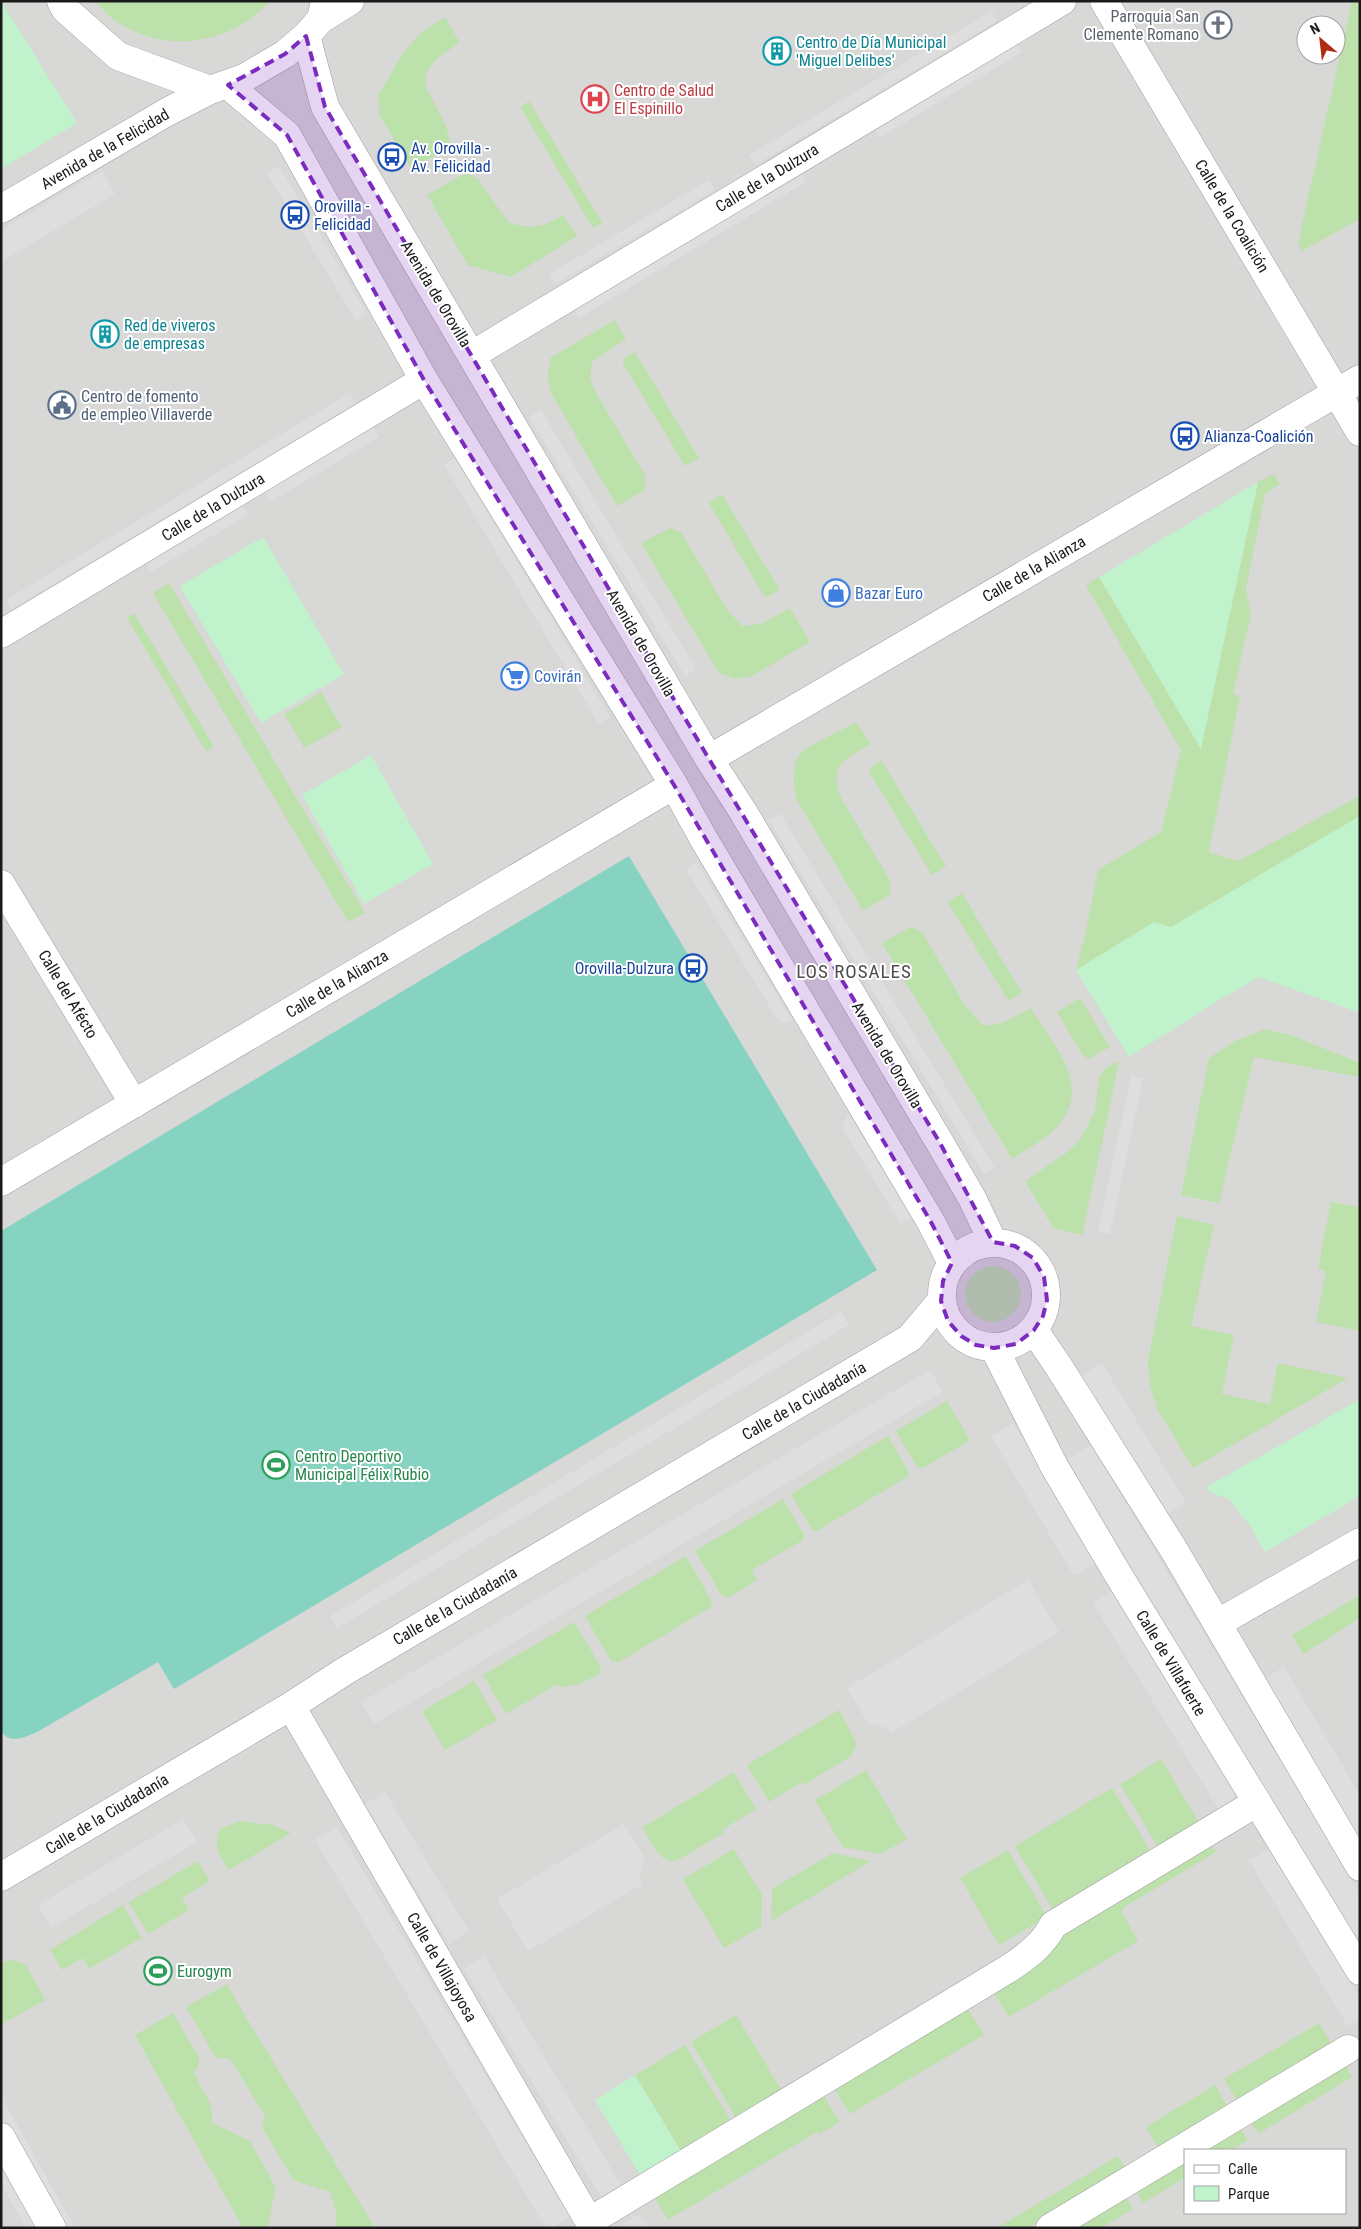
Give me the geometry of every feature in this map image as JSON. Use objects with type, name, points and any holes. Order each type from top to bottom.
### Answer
[{"type":"street","points":[[61,1],[65,9],[118,56],[219,87],[287,135],[424,380],[674,785],[717,862],[931,1222],[952,1263]]},
{"type":"street","points":[[317,19],[350,1]]},
{"type":"street","name":"Calle de la Dulzura","points":[[472,355],[1062,1]]},
{"type":"street","name":"Calle de la Coalición","points":[[1104,1],[1360,432]]},
{"type":"street","name":"Avenida de la Felicidad","points":[[1,209],[116,141],[285,54],[317,19]]},
{"type":"street","name":"Avenida de Orovilla","points":[[317,19],[325,107],[708,759],[742,810],[935,1135],[972,1198],[993,1242]]},
{"type":"street","name":"Calle de la Alianza","points":[[708,759],[1360,379]]},
{"type":"street","name":"Calle de la Dulzura","points":[[1,634],[424,380]]},
{"type":"street","name":"Calle de la Alianza","points":[[1,1182],[674,785]]},
{"type":"street","name":"Calle del Afécto","points":[[1,884],[134,1104]]},
{"type":"street","points":[[993,1242],[1015,1246],[1033,1258],[1044,1277],[1047,1300],[1043,1316],[1034,1330],[1016,1344],[994,1348],[976,1345],[961,1336],[948,1321],[941,1301],[943,1281],[952,1263],[970,1248],[993,1242]]},
{"type":"street","name":"Calle de la Ciudadanía","points":[[1,1878],[291,1706],[354,1666],[910,1338],[941,1301]]},
{"type":"street","points":[[1034,1330],[1059,1366],[1218,1623],[1360,1867]]},
{"type":"street","name":"Calle de la Ciudadanía","points":[[910,1338],[961,1336]]},
{"type":"street","name":"Calle de Villafuerte","points":[[994,1348],[1054,1466],[1256,1803],[1360,1971]]},
{"type":"street","points":[[1218,1623],[1360,1542]]},
{"type":"street","name":"Calle de Villajoyosa","points":[[291,1706],[592,2224]]},
{"type":"street","points":[[592,2224],[1008,1969],[1038,1946],[1048,1936],[1053,1925],[1256,1803]]},
{"type":"street","points":[[1050,2228],[1348,2048]]},
{"type":"street","points":[[1,2137],[52,2228]]},
{"type":"highlighted area","points":[[306,36],[325,107],[709,759],[940,1143],[993,1242],[1015,1246],[1033,1258],[1044,1277],[1047,1300],[1043,1316],[1034,1330],[1016,1344],[994,1348],[976,1345],[961,1336],[948,1321],[941,1301],[943,1281],[952,1263],[931,1222],[674,785],[424,380],[287,135],[228,85],[285,54]]},
{"type":"shaded area","points":[[1,1],[1360,1],[1360,2228],[1,2228]]},
{"type":"shaded area","points":[[992,11],[997,21],[755,165],[749,155]]},
{"type":"shaded area","points":[[1016,43],[1022,52],[879,138],[874,129]]},
{"type":"shaded area","points":[[279,166],[367,314],[356,321],[267,173]]},
{"type":"shaded area","points":[[102,171],[115,194],[1,262],[1,230]]},
{"type":"shaded area","points":[[801,172],[806,182],[579,318],[574,308]]},
{"type":"shaded area","points":[[709,180],[714,190],[555,284],[549,274]]},
{"type":"shaded area","points":[[350,393],[356,403],[11,609],[6,600]]},
{"type":"shaded area","points":[[541,410],[696,669],[685,676],[529,417]]},
{"type":"shaded area","points":[[373,427],[379,437],[270,502],[265,492]]},
{"type":"shaded area","points":[[455,458],[610,717],[599,724],[444,465]]},
{"type":"shaded area","points":[[242,505],[248,515],[151,572],[146,563]]},
{"type":"shaded area","points":[[780,813],[995,1168],[984,1174],[769,820]]},
{"type":"shaded area","name":"Centro Deportivo Municipal Félix Rubio","points":[[629,856],[877,1270],[174,1689],[158,1662],[37,1732],[18,1739],[9,1738],[1,1731],[1,1231]]},
{"type":"shaded area","points":[[696,862],[793,1022],[779,1022],[686,869]]},
{"type":"shaded area","points":[[1131,1076],[1143,1078],[1110,1234],[1098,1232]]},
{"type":"shaded area","points":[[848,1113],[911,1217],[900,1223],[842,1127]]},
{"type":"shaded area","points":[[841,1312],[849,1325],[337,1628],[330,1616]]},
{"type":"shaded area","points":[[1102,1363],[1186,1503],[1164,1516],[1081,1376]]},
{"type":"shaded area","points":[[930,1370],[943,1392],[374,1724],[361,1702]]},
{"type":"shaded area","points":[[1013,1423],[1096,1563],[1074,1576],[991,1436]]},
{"type":"shaded area","points":[[1091,1445],[1360,1894],[1360,1950],[1067,1459]]},
{"type":"shaded area","points":[[1028,1580],[1059,1632],[891,1733],[887,1728],[867,1722],[847,1688]]},
{"type":"shaded area","points":[[1112,1591],[1239,1798],[1219,1810],[1093,1603]]},
{"type":"shaded area","points":[[1284,1667],[1360,1795],[1360,1844],[1262,1680]]},
{"type":"shaded area","points":[[385,1792],[469,1931],[449,1944],[365,1804]]},
{"type":"shaded area","points":[[183,1819],[197,1842],[51,1928],[38,1905]]},
{"type":"shaded area","points":[[624,1824],[644,1857],[640,1878],[643,1884],[528,1951],[497,1899]]},
{"type":"shaded area","points":[[337,1827],[570,2217],[551,2228],[546,2228],[315,1840]]},
{"type":"shaded area","points":[[1271,1848],[1360,1998],[1360,2020],[1348,2027],[1249,1860]]},
{"type":"shaded area","points":[[484,1956],[621,2185],[601,2197],[464,1968]]},
{"type":"shaded area","points":[[1,2096],[75,2228],[61,2228],[1,2120]]},
{"type":"shaded area","points":[[1,2160],[39,2228],[26,2228],[1,2184]]},
{"type":"shaded area","points":[[639,2214],[648,2228],[617,2228]]},
{"type":"green space","points":[[1,1],[77,123],[1,169]]},
{"type":"green space","points":[[95,1],[270,1],[255,16],[237,27],[218,35],[198,40],[177,41],[156,39],[136,32],[114,20]]},
{"type":"green space","points":[[1352,1],[1360,1],[1360,219],[1302,251],[1298,243],[1338,65],[1346,65],[1346,28]]},
{"type":"green space","points":[[445,17],[460,43],[441,56],[430,67],[426,77],[431,98],[445,123],[450,140],[446,149],[412,169],[380,116],[378,96],[404,51],[422,32]]},
{"type":"green space","points":[[529,101],[602,223],[593,228],[520,107]]},
{"type":"green space","points":[[468,174],[478,179],[509,223],[531,227],[549,223],[563,215],[577,236],[511,277],[468,265],[427,195],[458,177]]},
{"type":"green space","points":[[615,320],[626,339],[592,362],[590,378],[595,391],[645,475],[645,490],[617,506],[552,395],[547,379],[551,357]]},
{"type":"green space","points":[[635,352],[699,458],[685,466],[623,363],[623,359]]},
{"type":"green space","points":[[1274,474],[1280,484],[1265,494],[1246,588],[1251,615],[1233,694],[1240,696],[1209,852],[1238,861],[1360,796],[1360,816],[1083,980],[1076,970],[1098,870],[1161,832],[1181,750],[1086,585],[1099,577],[1201,748],[1258,482]]},
{"type":"green space","points":[[1258,482],[1201,749],[1099,577]]},
{"type":"green space","points":[[722,494],[780,590],[767,597],[764,596],[709,503]]},
{"type":"green space","points":[[670,528],[681,532],[726,608],[742,626],[761,624],[790,608],[810,642],[752,676],[735,679],[719,673],[641,543]]},
{"type":"green space","points":[[263,537],[344,674],[261,723],[180,586]]},
{"type":"green space","points":[[169,583],[365,913],[348,922],[153,593]]},
{"type":"green space","points":[[134,613],[214,747],[206,751],[127,618]]},
{"type":"green space","points":[[321,692],[342,727],[304,748],[284,714]]},
{"type":"green space","points":[[856,722],[871,744],[842,763],[838,769],[837,785],[840,796],[890,880],[890,895],[863,911],[797,800],[794,788],[794,769],[802,752]]},
{"type":"green space","points":[[371,755],[433,864],[364,904],[302,795]]},
{"type":"green space","points":[[881,760],[946,866],[932,875],[869,772],[870,768]]},
{"type":"green space","points":[[1360,816],[1360,1013],[1259,977],[1129,1057],[1076,970],[1154,922],[1171,927]]},
{"type":"green space","points":[[962,893],[1022,993],[1010,1000],[1007,999],[948,902]]},
{"type":"green space","points":[[911,927],[922,932],[966,1007],[984,1026],[1002,1023],[1031,1008],[1068,1070],[1071,1085],[1071,1101],[1064,1117],[1047,1137],[1012,1159],[882,943]]},
{"type":"green space","points":[[1080,998],[1110,1047],[1088,1059],[1082,1054],[1057,1012]]},
{"type":"green space","points":[[1266,1029],[1293,1036],[1360,1063],[1360,1077],[1254,1057],[1219,1203],[1181,1195],[1209,1058],[1235,1041]]},
{"type":"green space","points":[[1117,1062],[1119,1063],[1082,1235],[1053,1228],[1025,1181],[1069,1151],[1081,1138],[1095,1111],[1099,1080],[1103,1070]]},
{"type":"green space","points":[[1331,1202],[1360,1207],[1360,1331],[1316,1322],[1326,1271],[1318,1269]]},
{"type":"green space","points":[[1177,1216],[1214,1225],[1191,1326],[1234,1335],[1222,1394],[1270,1404],[1278,1363],[1348,1378],[1193,1468],[1157,1409],[1150,1386],[1148,1360]]},
{"type":"green space","points":[[987,1266],[999,1266],[1013,1274],[1021,1288],[1019,1305],[1013,1314],[999,1322],[987,1322],[977,1317],[970,1310],[965,1300],[965,1288],[970,1278],[977,1271]]},
{"type":"green space","points":[[1360,1399],[1360,1496],[1265,1552],[1250,1526],[1229,1499],[1212,1493],[1205,1488]]},
{"type":"green space","points":[[947,1401],[970,1440],[923,1468],[917,1467],[896,1431]]},
{"type":"green space","points":[[888,1436],[909,1472],[907,1477],[817,1531],[812,1530],[791,1494]]},
{"type":"green space","points":[[783,1499],[804,1534],[803,1540],[752,1570],[757,1580],[728,1598],[722,1596],[695,1551]]},
{"type":"green space","points":[[686,1556],[712,1602],[711,1607],[619,1662],[611,1661],[585,1616]]},
{"type":"green space","points":[[1360,1595],[1360,1618],[1303,1654],[1292,1635]]},
{"type":"green space","points":[[574,1622],[601,1667],[599,1674],[580,1684],[560,1687],[558,1684],[506,1714],[483,1675]]},
{"type":"green space","points":[[474,1681],[497,1720],[445,1750],[422,1711]]},
{"type":"green space","points":[[839,1710],[855,1740],[856,1746],[851,1756],[804,1785],[802,1782],[769,1802],[747,1765]]},
{"type":"green space","points":[[1161,1759],[1201,1826],[1160,1850],[1120,1784]]},
{"type":"green space","points":[[866,1770],[907,1839],[881,1854],[843,1847],[815,1800]]},
{"type":"green space","points":[[734,1772],[756,1809],[722,1830],[724,1833],[676,1861],[670,1861],[659,1855],[643,1827]]},
{"type":"green space","points":[[1112,1788],[1153,1855],[1055,1913],[1015,1846]]},
{"type":"green space","points":[[240,1821],[273,1825],[291,1833],[229,1870],[218,1851],[218,1835],[220,1829]]},
{"type":"green space","points":[[1211,1844],[1216,1852],[1123,1908],[1122,1913],[1138,1941],[1009,2017],[994,1993],[1035,1967],[1053,1951],[1066,1931]]},
{"type":"green space","points":[[734,1849],[762,1895],[761,1927],[724,1948],[683,1879]]},
{"type":"green space","points":[[1008,1850],[1047,1917],[999,1945],[960,1878]]},
{"type":"green space","points":[[833,1853],[871,1861],[771,1921],[772,1889]]},
{"type":"green space","points":[[198,1861],[210,1881],[182,1898],[189,1910],[148,1934],[129,1902]]},
{"type":"green space","points":[[123,1905],[142,1938],[89,1969],[83,1958],[62,1970],[50,1950]]},
{"type":"green space","points":[[14,1960],[26,1965],[45,2000],[1,2025],[1,1962]]},
{"type":"green space","points":[[227,1984],[375,2228],[336,2228],[336,2211],[330,2192],[293,2180],[262,2127],[265,2116],[230,2059],[216,2058],[186,2007]]},
{"type":"green space","points":[[967,2008],[984,2035],[850,2114],[834,2088]]},
{"type":"green space","points":[[173,2013],[198,2056],[199,2065],[194,2073],[211,2105],[212,2123],[250,2141],[276,2188],[267,2228],[243,2228],[135,2035]]},
{"type":"green space","points":[[736,2015],[782,2091],[736,2118],[691,2042]]},
{"type":"green space","points":[[1319,2023],[1332,2045],[1238,2102],[1224,2079]]},
{"type":"green space","points":[[685,2045],[731,2121],[681,2151],[635,2075]]},
{"type":"green space","points":[[1345,2065],[1352,2077],[1258,2134],[1251,2122]]},
{"type":"green space","points":[[635,2075],[681,2151],[640,2175],[595,2100]]},
{"type":"green space","points":[[1215,2085],[1228,2108],[1159,2149],[1146,2127]]},
{"type":"green space","points":[[823,2095],[839,2122],[819,2134],[817,2132],[668,2220],[654,2196]]},
{"type":"green space","points":[[1240,2128],[1248,2140],[1233,2149],[1205,2149]]},
{"type":"green space","points":[[1118,2156],[1126,2169],[1028,2228],[1000,2226]]},
{"type":"green space","points":[[1184,2162],[1184,2179],[1143,2203],[1136,2191]]},
{"type":"green space","points":[[1125,2196],[1133,2209],[1101,2228],[1073,2228]]},
{"type":"place","name":"Parroquia San Clemente Romano","points":[[1218,25]]},
{"type":"place","name":"Centro de Día Municipal 'Miguel Delibes'","points":[[777,51]]},
{"type":"place","name":"Centro de Salud El Espinillo","points":[[595,99]]},
{"type":"place","name":"Av. Orovilla - Av. Felicidad","points":[[392,157]]},
{"type":"place","name":"Orovilla - Felicidad","points":[[295,215]]},
{"type":"place","name":"Red de viveros de empresas","points":[[105,334]]},
{"type":"place","name":"Centro de fomento de empleo Villaverde","points":[[62,405]]},
{"type":"place","name":"Alianza-Coalición","points":[[1185,436]]},
{"type":"place","name":"Bazar Euro","points":[[836,593]]},
{"type":"place","name":"Covirán","points":[[515,676]]},
{"type":"place","name":"Orovilla-Dulzura","points":[[693,968]]},
{"type":"place","name":"Centro Deportivo Municipal Félix Rubio","points":[[276,1465]]},
{"type":"place","name":"Eurogym","points":[[158,1971]]},
{"type":"district","name":"LOS ROSALES","points":[[854,971]]}]
